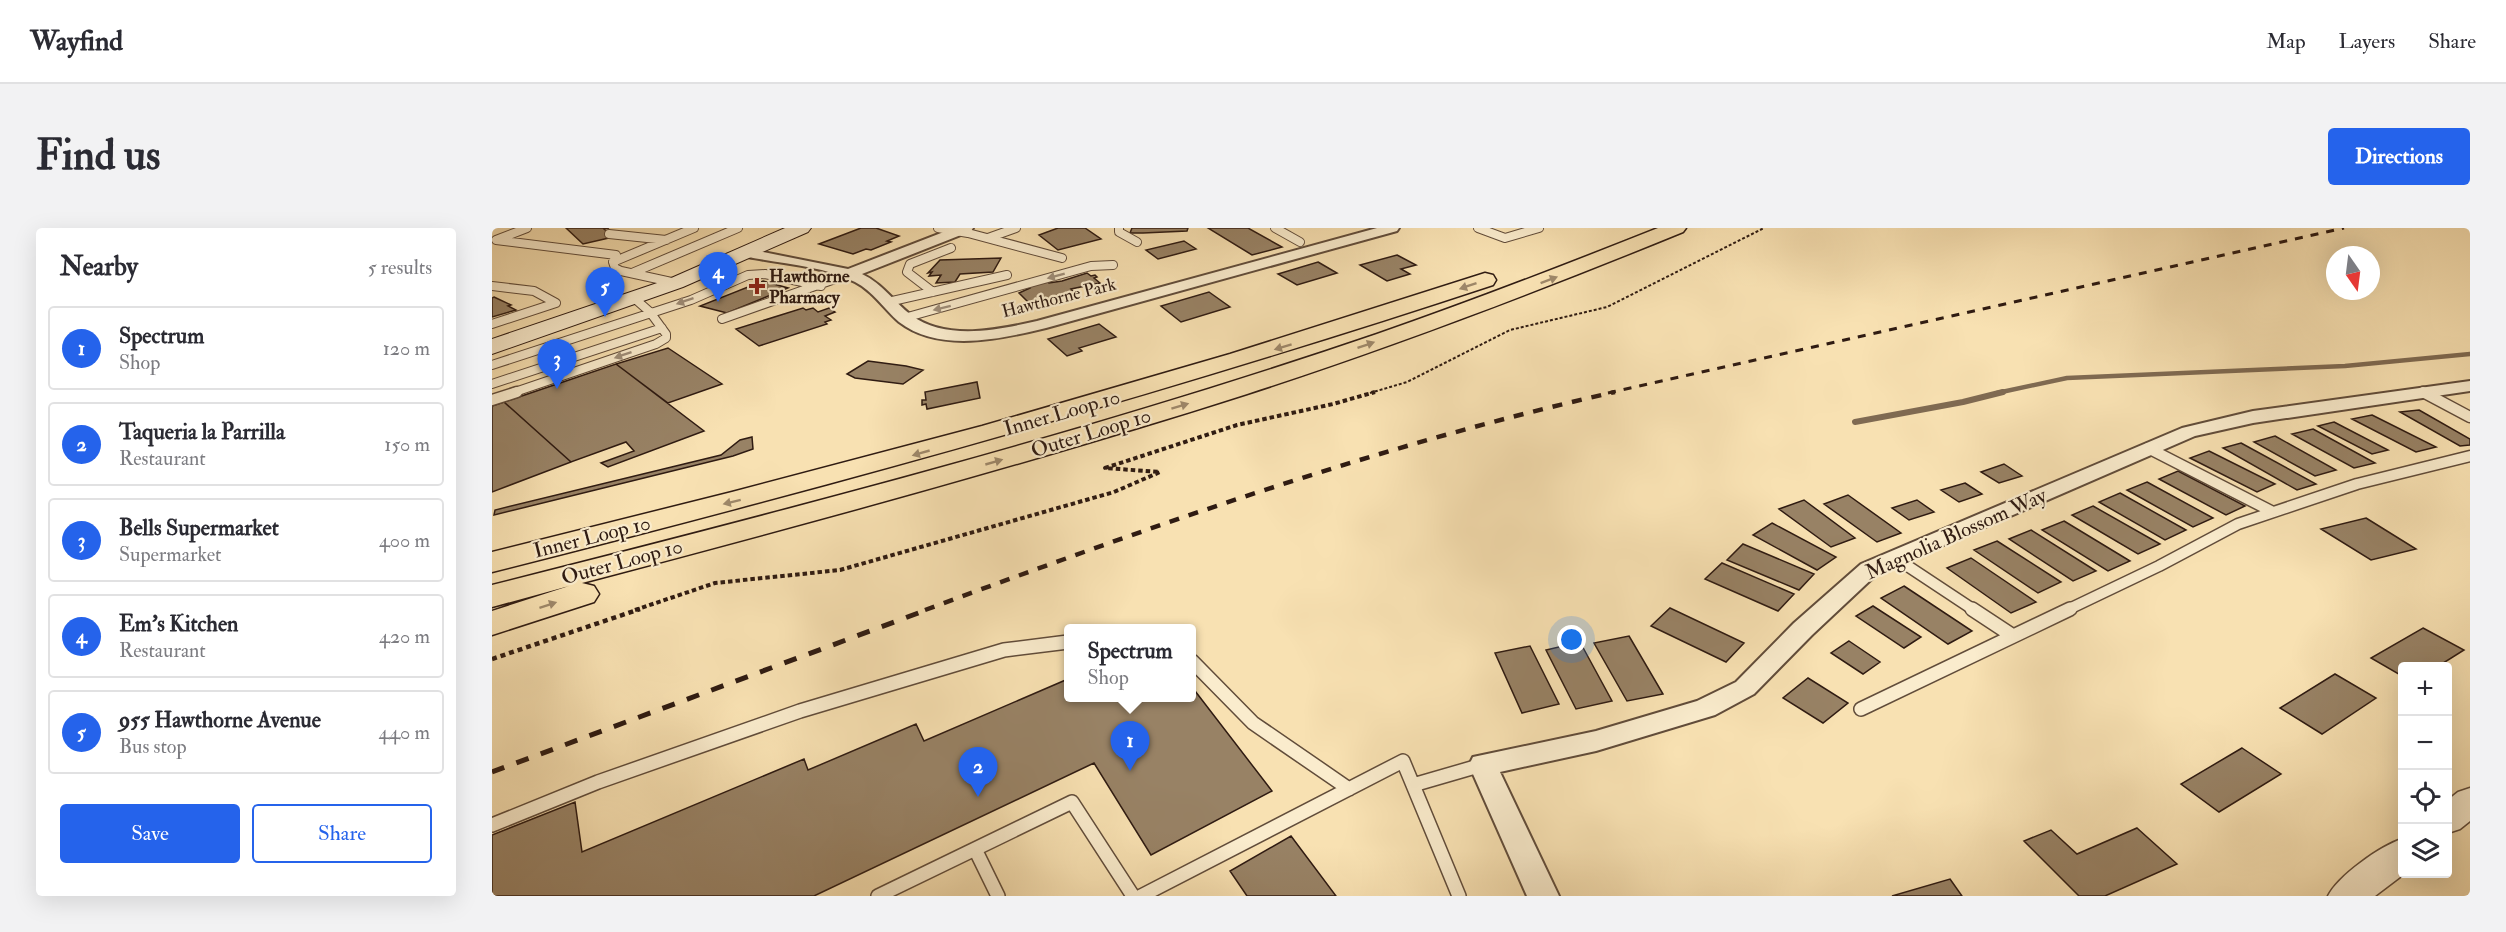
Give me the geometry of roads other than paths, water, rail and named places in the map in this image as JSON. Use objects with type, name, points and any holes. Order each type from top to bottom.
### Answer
[{"type":"highway","name":"Inner Loop 10","points":[[492,562],[894,460],[1086,406],[1367,320],[1485,280],[1621,228]]},
{"type":"highway","name":"Outer Loop 10","points":[[492,596],[938,478],[1093,433],[1334,356],[1554,278],[1676,228]]},
{"type":"highway","points":[[492,623],[938,478]]},
{"type":"main road","points":[[492,347],[642,305],[676,283],[801,228]]},
{"type":"street","points":[[1332,228],[1353,239]]},
{"type":"street","name":"Hawthorne Park","points":[[748,253],[849,274],[867,283],[904,318],[920,328],[944,333],[974,334],[1017,331],[1392,228]]},
{"type":"street","points":[[849,274],[961,230]]},
{"type":"street","name":"Magnolia Blossom Way","points":[[1483,765],[1596,741],[1646,728],[1706,708],[1745,688],[1803,628],[1869,568],[2088,477],[2148,448],[2189,432],[2253,417],[2470,386]]},
{"type":"street","points":[[1483,765],[1543,896]]},
{"type":"street","points":[[2452,816],[2470,802]]},
{"type":"street","points":[[2347,896],[2398,858]]},
{"type":"lane","points":[[527,228],[496,240],[616,255],[613,262],[615,268],[621,272],[676,283]]},
{"type":"lane","points":[[613,262],[694,228]]},
{"type":"lane","points":[[632,274],[738,228]]},
{"type":"lane","points":[[938,228],[961,230],[1062,258]]},
{"type":"lane","points":[[987,238],[1016,228]]},
{"type":"lane","points":[[1119,228],[1119,232],[1137,242]]},
{"type":"lane","points":[[1275,228],[1300,242]]},
{"type":"lane","points":[[1478,228],[1505,238],[1539,228]]},
{"type":"lane","points":[[609,234],[666,240]]},
{"type":"lane","points":[[562,248],[579,241]]},
{"type":"lane","points":[[890,258],[910,264],[951,248]]},
{"type":"lane","points":[[910,264],[907,272],[933,292]]},
{"type":"lane","points":[[904,318],[1091,266],[1113,265]]},
{"type":"lane","points":[[492,365],[642,305],[691,300],[748,274],[765,274],[820,286]]},
{"type":"lane","points":[[722,319],[849,274]]},
{"type":"lane","points":[[888,302],[1007,274]]},
{"type":"lane","points":[[492,286],[534,291],[556,303],[492,324]]},
{"type":"lane","points":[[492,399],[657,344],[666,338],[662,328],[642,305]]},
{"type":"lane","points":[[492,384],[662,328]]},
{"type":"lane","points":[[2423,392],[2470,417]]},
{"type":"lane","points":[[2148,448],[2273,512]]},
{"type":"lane","points":[[1861,709],[2159,566],[2238,524],[2357,484],[2470,456]]},
{"type":"lane","points":[[1894,557],[2013,636]]},
{"type":"lane","points":[[492,825],[598,782],[800,711],[1004,650],[1064,642]]},
{"type":"lane","points":[[1196,666],[1253,723],[1349,789]]},
{"type":"lane","points":[[1141,896],[1403,761],[1459,896]]},
{"type":"lane","points":[[1413,785],[1483,765]]},
{"type":"lane","points":[[878,896],[895,892],[975,849],[1072,802],[1133,896]]},
{"type":"lane","points":[[975,849],[998,896]]},
{"type":"waterway","points":[[1997,393],[2067,378],[2345,366],[2470,354]]},
{"type":"waterway","points":[[1855,422],[1963,402],[2003,392]]},
{"type":"railway","points":[[1608,393],[2344,228]]},
{"type":"railway","points":[[925,610],[1267,489],[1440,437],[1615,392]]},
{"type":"railway","points":[[492,772],[929,609]]},
{"type":"place","name":"Hawthorne Pharmacy","points":[[757,286]]},
{"type":"place","name":"Em's Kitchen","points":[[718,302]]},
{"type":"place","name":"955 Hawthorne Avenue","points":[[605,317]]},
{"type":"place","name":"Bells Supermarket","points":[[557,389]]},
{"type":"place","name":"Spectrum","points":[[1130,771]]},
{"type":"place","name":"Taqueria la Parrilla","points":[[978,797]]}]
